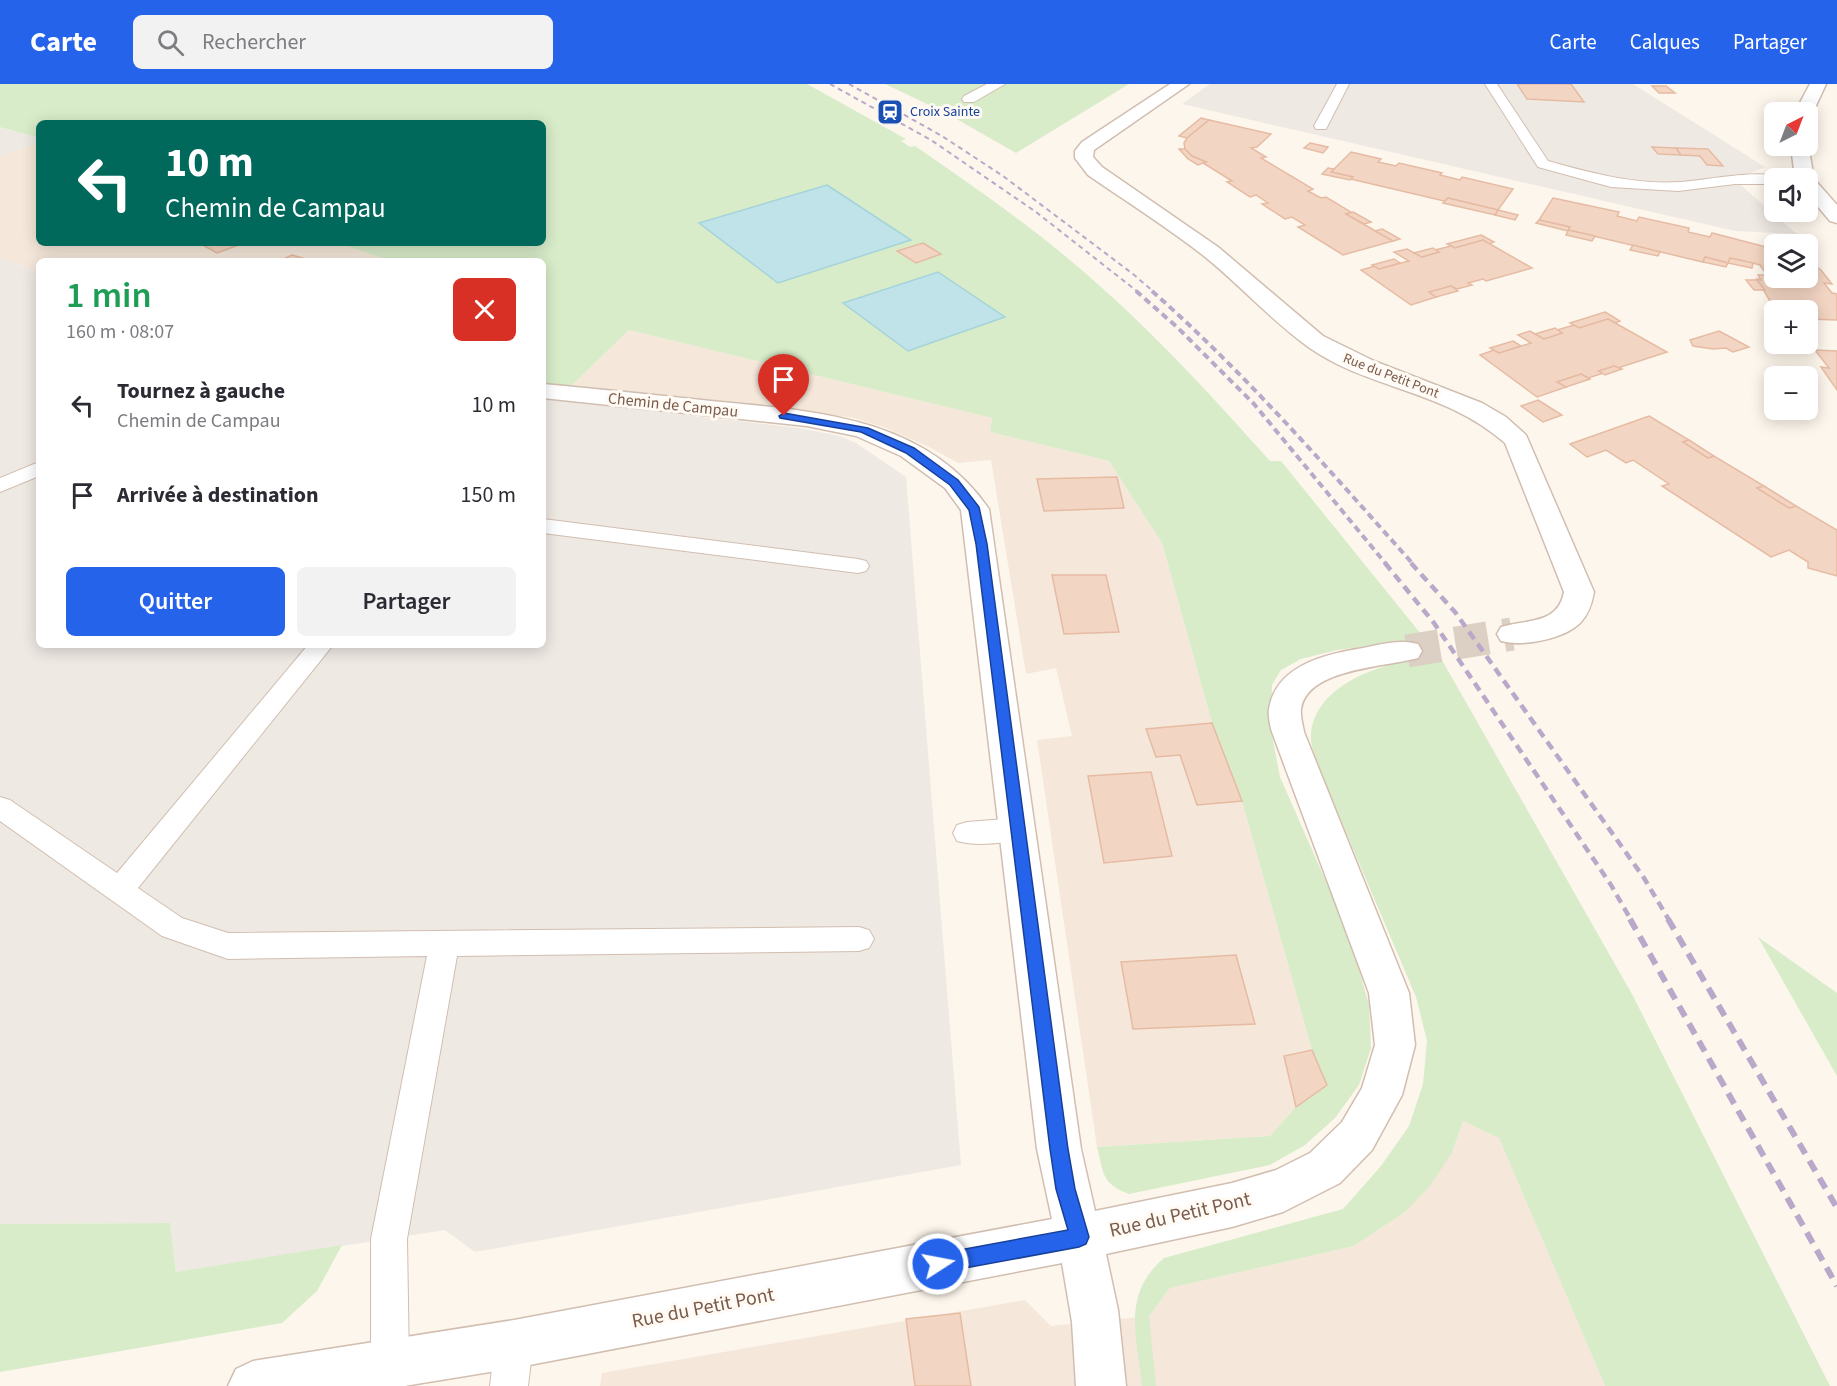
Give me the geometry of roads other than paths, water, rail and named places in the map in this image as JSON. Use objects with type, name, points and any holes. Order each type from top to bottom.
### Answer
[{"type":"street","name":"Rue du Petit Pont","points":[[1181,84],[1088,146],[1084,151],[1084,158],[1095,171],[1211,251],[1315,341],[1357,364],[1469,405],[1504,426],[1517,440],[1579,592],[1578,605],[1567,619],[1549,627],[1512,634]]},
{"type":"street","points":[[1809,102],[1818,84]]},
{"type":"street","points":[[1818,195],[1837,217]]},
{"type":"street","name":"Chemin de Campau","points":[[546,391],[807,418],[864,430],[910,451],[954,482],[975,509],[1059,1149],[1065,1189],[1090,1285],[1098,1332],[1101,1386]]},
{"type":"street","name":"Rue du Petit Pont","points":[[254,1386],[388,1375],[513,1344],[1079,1237],[1232,1205],[1283,1190],[1325,1168],[1357,1136],[1381,1095],[1395,1046],[1389,993],[1288,732],[1285,707],[1294,686],[1312,673],[1338,663],[1407,651]]},
{"type":"lane","points":[[969,99],[982,90],[999,84]]},
{"type":"lane","points":[[1320,126],[1343,84]]},
{"type":"lane","points":[[1491,84],[1543,164],[1611,183],[1678,187],[1735,180],[1764,180]]},
{"type":"lane","points":[[0,486],[36,469]]},
{"type":"lane","points":[[546,526],[858,566]]},
{"type":"lane","points":[[120,890],[319,648]]},
{"type":"lane","points":[[0,807],[172,927],[228,946],[859,939]]},
{"type":"lane","points":[[967,833],[1018,829]]},
{"type":"lane","points":[[388,1375],[389,1239],[444,944]]},
{"type":"lane","points":[[509,1386],[513,1344]]},
{"type":"water","points":[[827,185],[911,240],[778,283],[699,223]]},
{"type":"water","points":[[938,272],[1005,317],[908,351],[843,303]]},
{"type":"tunnel","points":[[1407,651],[1512,634]]},
{"type":"railway","points":[[830,84],[931,140],[1036,212],[1138,292]]},
{"type":"railway","points":[[849,84],[942,136],[1003,176],[1154,292]]},
{"type":"railway","points":[[1136,291],[1177,327],[1254,404],[1386,564]]},
{"type":"railway","points":[[1152,291],[1254,390],[1319,458],[1413,564]]},
{"type":"railway","points":[[1385,563],[1434,623],[1611,885],[1631,920]]},
{"type":"railway","points":[[1411,563],[1455,612],[1644,878],[1669,920]]},
{"type":"railway","points":[[1630,919],[1837,1286]]},
{"type":"railway","points":[[1668,919],[1837,1208]]},
{"type":"place","name":"Croix Sainte","points":[[890,112]]}]
